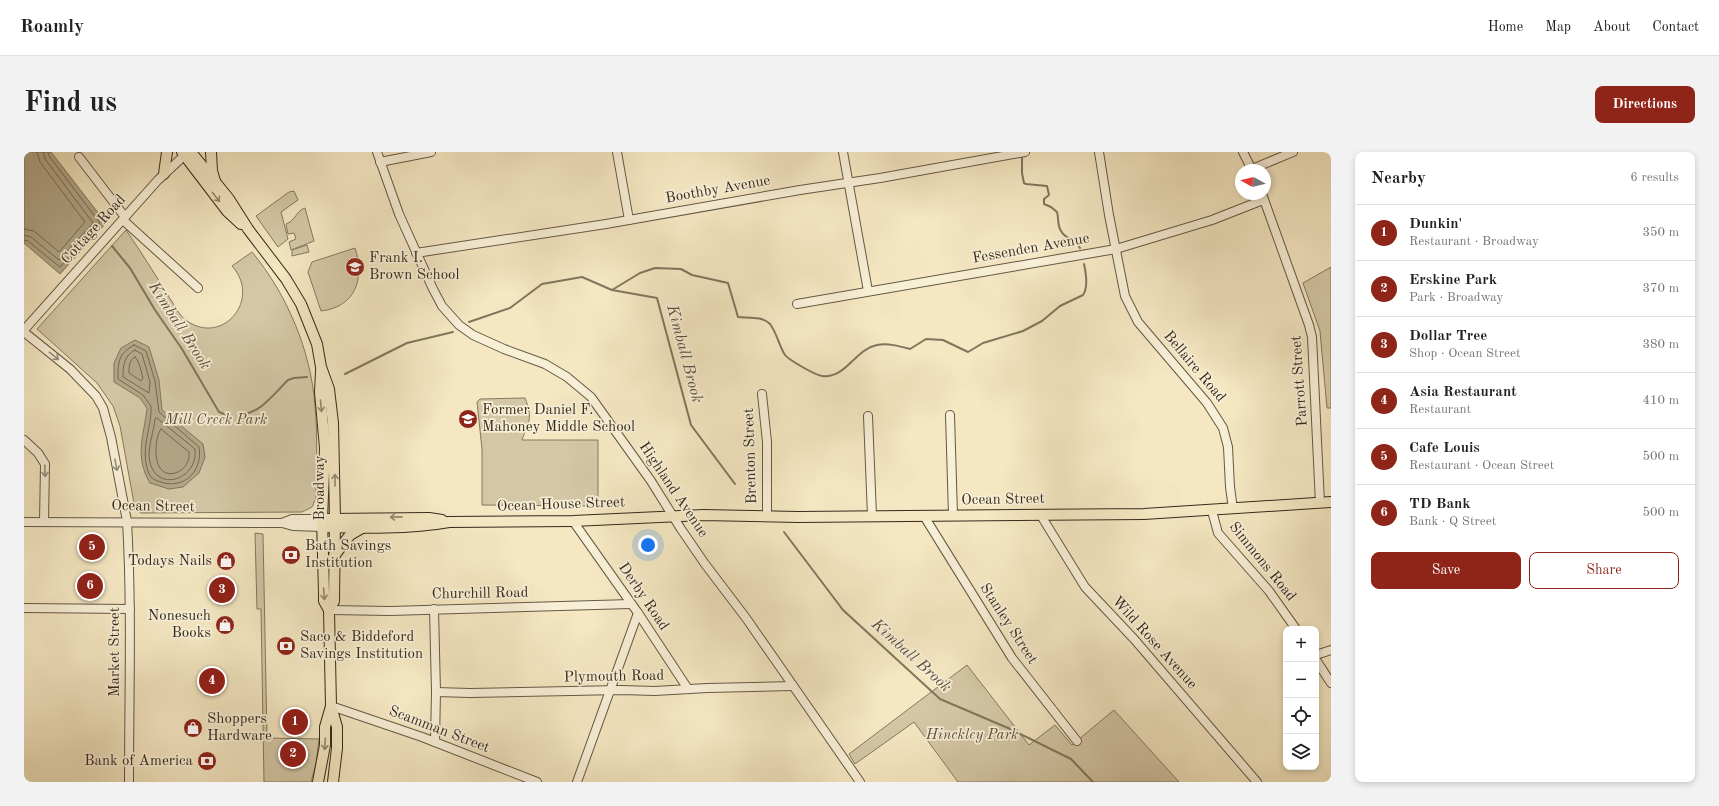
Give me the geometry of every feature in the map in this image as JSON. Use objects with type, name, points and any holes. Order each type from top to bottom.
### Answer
[{"type":"main road","points":[[164,174],[167,152]]},
{"type":"main road","points":[[211,152],[212,171],[216,183]]},
{"type":"main road","name":"Broadway","points":[[186,153],[216,183],[248,229],[286,278],[301,304],[313,331],[329,389],[333,423],[335,523],[334,600],[329,610],[331,706],[337,727],[337,748],[333,782]]},
{"type":"main road","name":"Broadway","points":[[186,153],[227,211],[248,229]]},
{"type":"main road","name":"Broadway","points":[[322,367],[320,392],[325,448],[322,523],[324,601],[329,610]]},
{"type":"main road","name":"Ocean Street","points":[[674,517],[703,515],[924,516],[1144,514],[1212,511],[1331,502]]},
{"type":"main road","name":"Ocean House Street","points":[[335,523],[363,528],[449,522],[573,521],[674,517]]},
{"type":"main road","name":"Ocean House Street","points":[[322,523],[428,518],[449,522]]},
{"type":"main road","points":[[334,556],[350,535],[363,528]]},
{"type":"main road","name":"Broadway","points":[[318,782],[325,745],[325,727],[331,706]]},
{"type":"street","name":"Highland Avenue","points":[[377,152],[399,214],[442,306],[459,325],[473,335],[545,364],[567,376],[591,396],[651,481],[705,564],[746,618],[860,782]]},
{"type":"street","points":[[380,162],[431,152]]},
{"type":"street","points":[[617,152],[629,220]]},
{"type":"street","points":[[843,152],[868,291]]},
{"type":"street","name":"Boothby Avenue","points":[[416,253],[629,220],[1024,152]]},
{"type":"street","name":"Bellaire Road","points":[[1099,152],[1125,296],[1138,322],[1207,403],[1223,428],[1228,447],[1233,509]]},
{"type":"street","points":[[1243,152],[1249,164]]},
{"type":"street","points":[[1264,164],[1293,152]]},
{"type":"street","name":"Cottage Road","points":[[24,331],[164,174],[186,153]]},
{"type":"street","points":[[79,157],[124,219],[198,288]]},
{"type":"street","name":"Fessenden Avenue","points":[[797,304],[1116,249],[1212,220],[1256,200]]},
{"type":"street","name":"Parrott Street","points":[[1264,200],[1307,318],[1312,337],[1320,503]]},
{"type":"street","name":"Market Street","points":[[24,331],[70,369],[96,396],[103,408],[111,437],[127,521],[130,609],[129,782]]},
{"type":"street","name":"Brenton Street","points":[[762,394],[767,442],[767,516]]},
{"type":"street","points":[[950,415],[953,515]]},
{"type":"street","points":[[868,416],[872,516]]},
{"type":"street","points":[[24,440],[38,453],[45,464],[44,522]]},
{"type":"street","name":"Simmons Road","points":[[1212,511],[1218,532],[1269,590],[1294,626]]},
{"type":"street","name":"Wild Rose Avenue","points":[[1040,514],[1085,587],[1134,639],[1257,782]]},
{"type":"street","name":"Stanley Street","points":[[924,516],[1012,658],[1077,741]]},
{"type":"street","name":"Ocean Street","points":[[24,522],[127,521],[282,523],[292,519],[322,523]]},
{"type":"street","name":"Derby Road","points":[[573,521],[638,613],[688,689]]},
{"type":"street","name":"Churchill Road","points":[[329,610],[390,611],[434,608],[631,604]]},
{"type":"street","points":[[24,608],[130,609]]},
{"type":"street","points":[[434,608],[436,692],[435,742]]},
{"type":"street","points":[[577,782],[638,613]]},
{"type":"street","points":[[1319,654],[1331,650]]},
{"type":"street","points":[[1317,662],[1331,683]]},
{"type":"street","name":"Plymouth Road","points":[[436,692],[470,694],[655,691],[793,686]]},
{"type":"street","name":"Scamman Street","points":[[331,706],[435,742],[537,782]]},
{"type":"green space","points":[[294,191],[298,200],[281,212],[288,239],[278,247],[256,216],[289,192]]},
{"type":"green space","points":[[305,208],[314,241],[291,250],[289,242],[296,239],[294,233],[288,234],[286,224],[292,221],[302,209]]},
{"type":"green space","name":"Mill Creek Park","points":[[126,230],[179,313],[187,321],[200,327],[213,328],[225,323],[234,315],[240,304],[243,292],[240,279],[232,266],[252,252],[265,268],[295,324],[303,344],[313,385],[317,452],[316,498],[312,507],[302,512],[141,513],[135,509],[120,426],[113,406],[97,383],[37,329]]},
{"type":"green space","points":[[307,245],[309,252],[292,256],[292,250]]},
{"type":"green space","points":[[355,248],[359,270],[355,289],[350,297],[342,304],[321,311],[308,272],[312,262]]},
{"type":"green space","points":[[1331,267],[1331,408],[1327,408],[1320,331],[1303,283]]},
{"type":"green space","points":[[525,398],[529,410],[529,419],[522,440],[598,440],[598,506],[482,505],[482,449],[477,402],[480,399]]},
{"type":"green space","points":[[255,533],[263,534],[267,738],[319,739],[316,764],[311,782],[264,782],[261,609],[257,609]]},
{"type":"green space","name":"Hinckley Park","points":[[967,665],[1029,745],[1055,725],[1072,745],[1114,710],[1179,782],[958,782],[914,722],[855,764],[849,754]]},
{"type":"water","points":[[24,152],[51,152],[106,223],[60,274],[24,243]]},
{"type":"water","points":[[135,340],[149,347],[159,380],[162,410],[203,444],[205,457],[199,473],[183,487],[169,489],[150,483],[142,464],[141,455],[142,437],[147,408],[140,398],[114,382],[114,363],[121,348]]},
{"type":"waterway","points":[[1022,158],[1024,183],[1047,186],[1049,195],[1044,199],[1044,204],[1057,212],[1061,231],[1065,236],[1076,242],[1080,248]]},
{"type":"waterway","name":"Kimball Brook","points":[[112,246],[130,268],[155,310],[182,349],[219,412],[229,416]]},
{"type":"waterway","points":[[612,290],[640,273],[655,268],[681,269],[692,275],[728,283],[738,317],[767,321],[787,357],[814,373],[822,376],[830,376],[844,369],[862,352],[881,344],[910,349],[926,339],[943,340],[968,352],[983,343],[1023,331],[1042,321],[1060,306],[1083,295],[1086,284],[1084,264]]},
{"type":"waterway","name":"Kimball Brook","points":[[469,322],[510,308],[542,284],[582,277],[612,290],[657,298],[691,425],[735,484]]},
{"type":"waterway","name":"Kimball Brook","points":[[345,374],[407,343],[453,332]]},
{"type":"waterway","name":"Kimball Brook","points":[[239,415],[247,414],[260,407],[288,380],[307,377]]},
{"type":"waterway","name":"Kimball Brook","points":[[784,532],[843,610],[940,699],[1008,728],[1071,759],[1093,782]]},
{"type":"place","name":"Frank I. Brown School","points":[[355,267]]},
{"type":"place","name":"Former Daniel F. Mahoney Middle School","points":[[468,419]]},
{"type":"place","name":"Cafe Louis","points":[[92,547]]},
{"type":"place","name":"Bath Savings Institution","points":[[291,555]]},
{"type":"place","name":"Todays Nails","points":[[226,561]]},
{"type":"place","name":"TD Bank","points":[[90,586]]},
{"type":"place","name":"Dollar Tree","points":[[222,590]]},
{"type":"place","name":"Nonesuch Books","points":[[225,625]]},
{"type":"place","name":"Saco & Biddeford Savings Institution","points":[[286,646]]},
{"type":"place","name":"Asia Restaurant","points":[[212,681]]},
{"type":"place","name":"Dunkin'","points":[[295,722]]},
{"type":"place","name":"Shoppers Hardware","points":[[193,728]]},
{"type":"place","name":"Erskine Park","points":[[293,754]]},
{"type":"place","name":"Bank of America","points":[[207,761]]}]
